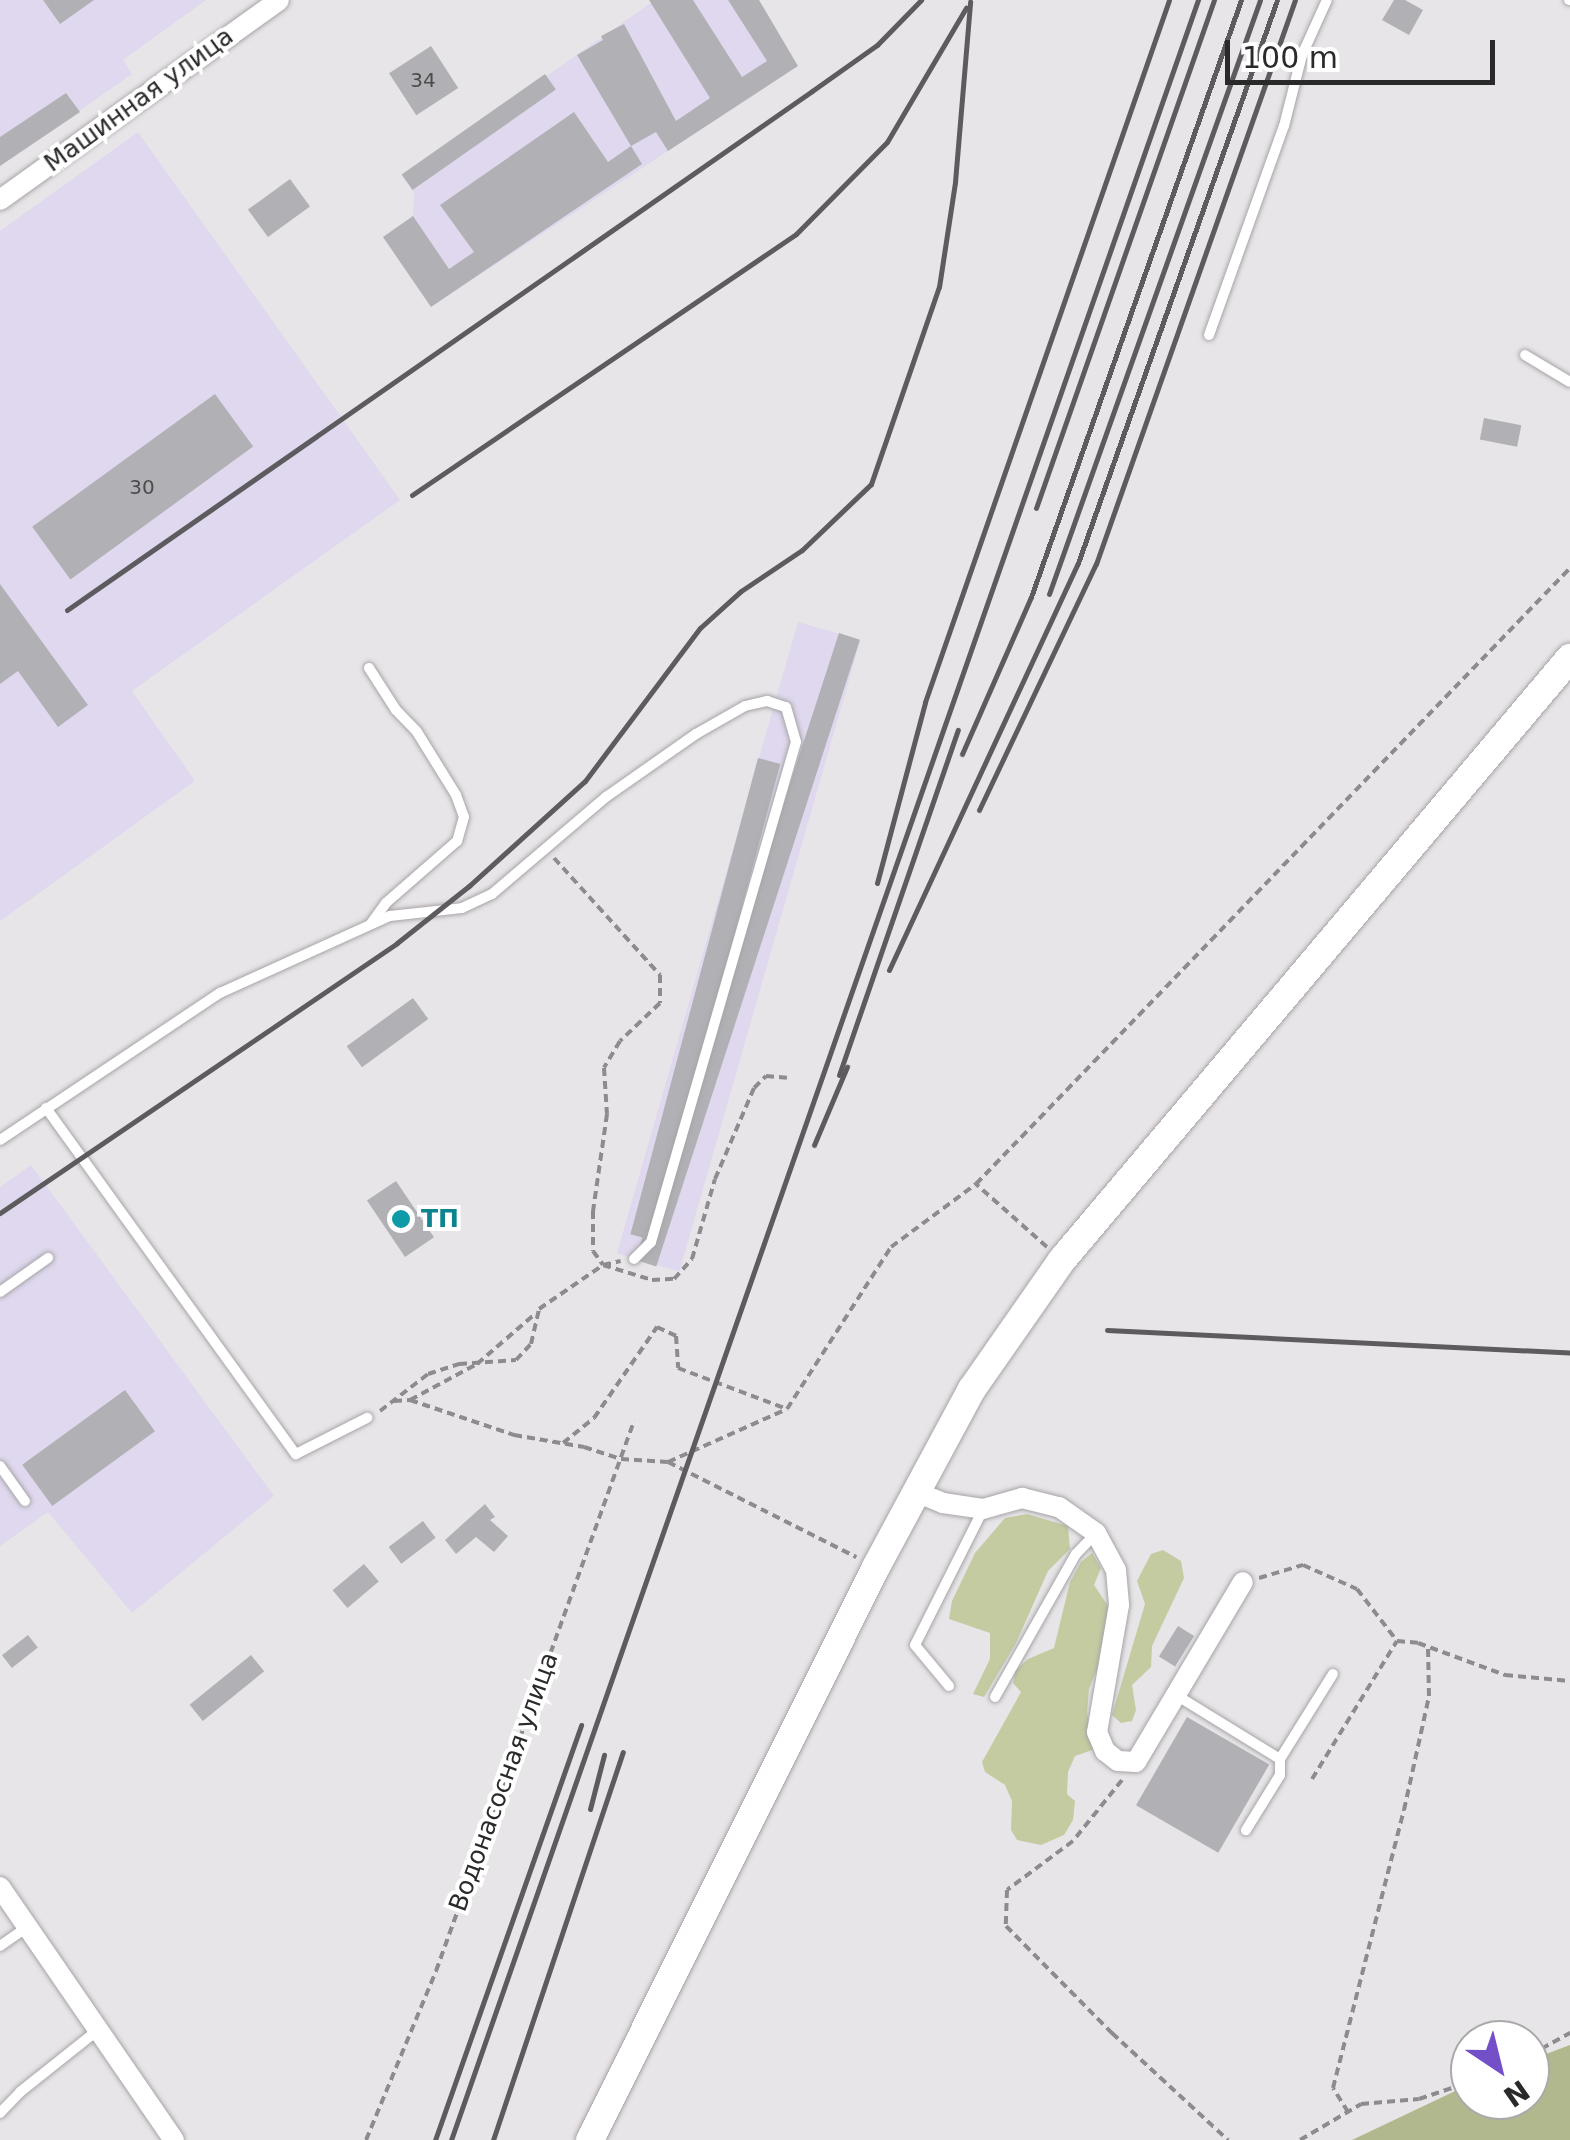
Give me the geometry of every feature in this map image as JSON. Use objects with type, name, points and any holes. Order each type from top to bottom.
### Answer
[{"type":"street","name":"Машинная улица","points":[[0,200],[279,0]]},
{"type":"street","points":[[590,2140],[876,1567],[972,1389],[1062,1260],[1570,658]]},
{"type":"street","points":[[916,1492],[943,1504],[983,1509],[1022,1498],[1059,1506],[1096,1533],[1116,1570],[1119,1605],[1097,1732],[1105,1751],[1118,1761],[1136,1762],[1243,1582]]},
{"type":"street","points":[[0,1888],[174,2140]]},
{"type":"lane","points":[[1210,336],[1284,126],[1302,55],[1327,0]]},
{"type":"lane","points":[[1525,355],[1570,382]]},
{"type":"lane","points":[[369,668],[396,710],[417,732],[456,795],[464,817],[458,841],[386,903],[370,924]]},
{"type":"lane","points":[[0,1140],[220,993],[390,916],[462,908],[492,894],[606,797],[696,734],[745,706],[767,702],[786,707],[796,742],[650,1242],[634,1259]]},
{"type":"lane","points":[[46,1108],[296,1454],[367,1418]]},
{"type":"lane","points":[[0,1292],[48,1258]]},
{"type":"lane","points":[[0,1466],[25,1502]]},
{"type":"lane","points":[[949,1686],[914,1645],[983,1509]]},
{"type":"lane","points":[[995,1697],[1076,1554],[1096,1533]]},
{"type":"lane","points":[[1246,1830],[1280,1775],[1280,1759],[1333,1674]]},
{"type":"lane","points":[[1176,1695],[1280,1759]]},
{"type":"lane","points":[[0,1946],[27,1927]]},
{"type":"lane","points":[[0,2113],[98,2030]]},
{"type":"path","points":[[668,1462],[787,1409],[891,1247],[976,1184],[1570,568]]},
{"type":"path","points":[[545,849],[660,976],[660,1004],[620,1040],[604,1068],[607,1114],[594,1211],[593,1251],[603,1265],[652,1280],[674,1280],[692,1259],[714,1179],[754,1088],[766,1076],[787,1078]]},
{"type":"path","points":[[976,1184],[1062,1260]]},
{"type":"path","points":[[394,1402],[410,1400],[476,1364],[539,1309],[603,1265],[634,1259]]},
{"type":"path","points":[[367,1418],[428,1374],[459,1364],[516,1360],[531,1344],[539,1309]]},
{"type":"path","points":[[562,1443],[594,1418],[658,1327],[676,1336],[678,1368],[787,1409]]},
{"type":"path","points":[[410,1400],[514,1435],[562,1443],[621,1460],[668,1462],[876,1567]]},
{"type":"path","name":"Водонасосная улица","points":[[366,2140],[436,1970],[634,1421]]},
{"type":"path","points":[[1243,1582],[1304,1566],[1357,1589],[1397,1641],[1428,1647],[1504,1675],[1570,1681]]},
{"type":"path","points":[[1312,1779],[1397,1641]]},
{"type":"path","points":[[1348,2112],[1332,2088],[1375,1938],[1408,1791],[1428,1696],[1428,1647]]},
{"type":"path","points":[[1136,1762],[1073,1842],[1007,1890],[1006,1926],[1112,2033],[1228,2140]]},
{"type":"path","points":[[1300,2140],[1361,2104],[1419,2099],[1450,2089]]},
{"type":"shaded area","points":[[0,0],[206,0],[123,60],[132,74],[0,166]]},
{"type":"shaded area","points":[[655,0],[759,0],[797,66],[431,307],[383,237],[413,216],[414,192],[403,177]]},
{"type":"shaded area","points":[[138,132],[400,500],[132,691],[195,781],[0,921],[0,231]]},
{"type":"shaded area","points":[[798,622],[860,640],[679,1271],[617,1254]]},
{"type":"shaded area","points":[[31,1165],[274,1496],[132,1613],[48,1512],[0,1546],[0,1187]]},
{"type":"green space","points":[[1027,1514],[1068,1526],[1070,1549],[1048,1571],[1016,1643],[984,1697],[973,1694],[990,1659],[990,1633],[949,1619],[952,1601],[975,1553],[1005,1518]]},
{"type":"green space","points":[[1163,1550],[1181,1561],[1184,1578],[1152,1646],[1151,1667],[1132,1685],[1136,1710],[1132,1721],[1121,1723],[1112,1715],[1145,1604],[1137,1581],[1151,1554]]},
{"type":"green space","points":[[1092,1553],[1101,1568],[1094,1585],[1108,1606],[1104,1653],[1089,1689],[1087,1713],[1095,1749],[1075,1756],[1068,1772],[1067,1794],[1075,1801],[1073,1820],[1064,1835],[1041,1845],[1017,1840],[1011,1830],[1012,1801],[1005,1785],[985,1772],[982,1762],[1021,1692],[1013,1683],[1015,1671],[1028,1659],[1054,1648],[1070,1582],[1081,1562]]},
{"type":"green space","points":[[1570,2045],[1570,2140],[1352,2140],[1450,2093],[1450,2120],[1550,2120],[1550,2052]]},
{"type":"building","points":[[43,0],[94,0],[60,24]]},
{"type":"building","points":[[649,0],[693,0],[742,77],[767,61],[728,0],[759,0],[798,66],[668,151],[656,132],[631,146],[577,55],[603,40],[601,36],[624,24],[676,121],[710,98]]},
{"type":"building","points":[[1394,0],[1405,0],[1423,10],[1409,35],[1382,20]]},
{"type":"building","points":[[431,46],[458,88],[416,115],[389,73]]},
{"type":"building","points":[[545,74],[556,90],[413,190],[402,174]]},
{"type":"building","points":[[66,93],[80,112],[0,166],[0,137]]},
{"type":"building","points":[[574,112],[608,162],[631,146],[642,164],[431,307],[383,237],[413,216],[449,269],[474,252],[440,205]]},
{"type":"building","points":[[290,179],[310,207],[268,237],[248,210]]},
{"type":"building","points":[[215,394],[253,447],[70,579],[32,527]]},
{"type":"building","points":[[1484,418],[1521,425],[1517,447],[1480,440]]},
{"type":"building","points":[[0,584],[88,705],[58,727],[18,671],[0,684]]},
{"type":"building","points":[[839,633],[860,640],[656,1267],[635,1260]]},
{"type":"building","points":[[758,758],[780,764],[653,1240],[630,1234]]},
{"type":"building","points":[[413,998],[428,1019],[362,1067],[347,1046]]},
{"type":"building","name":"ТП","points":[[396,1181],[434,1237],[405,1257],[367,1201]]},
{"type":"building","points":[[125,1390],[155,1431],[52,1506],[22,1465]]},
{"type":"building","points":[[485,1504],[495,1517],[490,1520],[508,1536],[494,1552],[476,1537],[456,1554],[445,1540]]},
{"type":"building","points":[[423,1521],[436,1538],[401,1564],[389,1547]]},
{"type":"building","points":[[364,1564],[379,1582],[347,1608],[333,1590]]},
{"type":"building","points":[[1178,1626],[1194,1636],[1175,1667],[1159,1657]]},
{"type":"building","points":[[28,1635],[38,1648],[12,1668],[2,1655]]},
{"type":"building","points":[[251,1655],[264,1671],[203,1721],[190,1705]]},
{"type":"building","points":[[1187,1717],[1269,1764],[1218,1853],[1136,1805]]},
{"type":"railway","points":[[67,610],[877,45],[921,0]]},
{"type":"railway","points":[[877,883],[925,702],[1169,0]]},
{"type":"railway","points":[[451,2140],[1198,0]]},
{"type":"railway","points":[[1036,508],[1214,0]]},
{"type":"railway","points":[[962,754],[1031,597],[1241,0]]},
{"type":"railway","points":[[1049,594],[1260,0]]},
{"type":"railway","points":[[889,970],[1078,563],[1277,0]]},
{"type":"railway","points":[[979,810],[1096,564],[1295,0]]},
{"type":"railway","points":[[0,1213],[397,943],[469,886],[585,781],[700,628],[741,591],[802,550],[871,484],[939,287],[955,182],[970,2]]},
{"type":"railway","points":[[412,495],[796,234],[887,142],[966,8]]},
{"type":"railway","points":[[839,1075],[958,730]]},
{"type":"railway","points":[[814,1145],[847,1067]]},
{"type":"railway","points":[[1107,1330],[1570,1353]]},
{"type":"railway","points":[[435,2140],[581,1725]]},
{"type":"railway","points":[[493,2140],[623,1752]]},
{"type":"railway","points":[[590,1809],[604,1755]]},
{"type":"place","name":"ТП","points":[[401,1219]]}]
